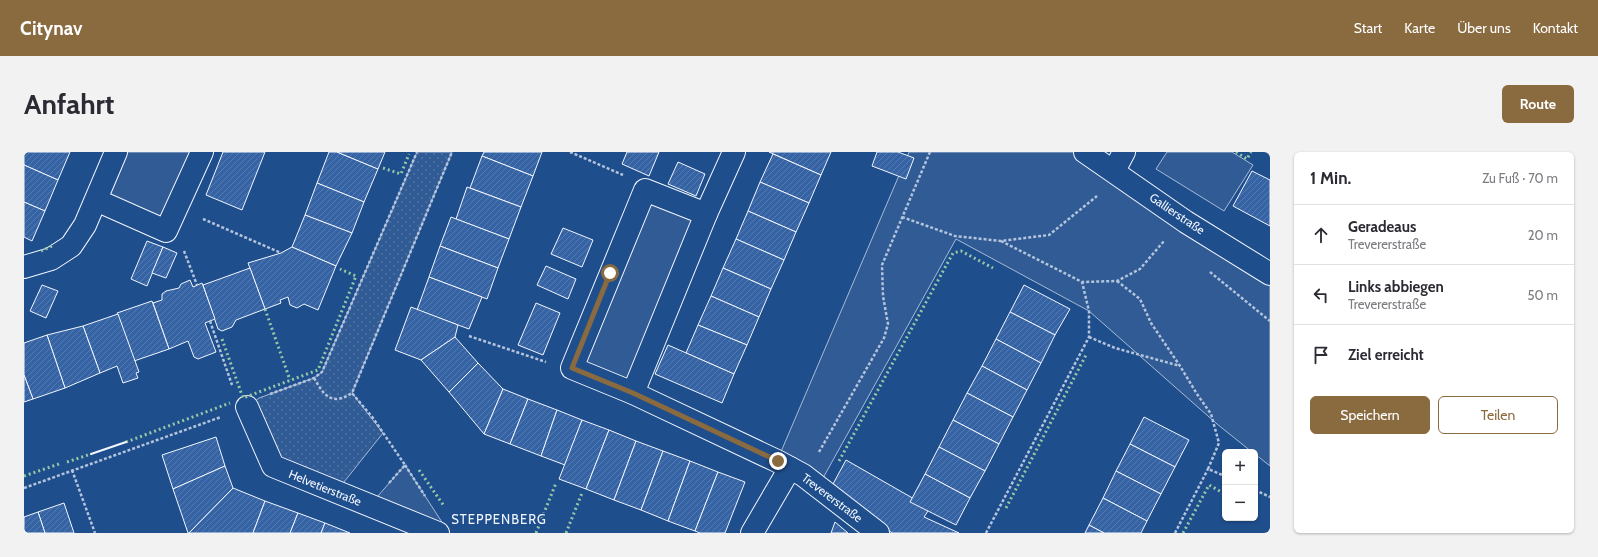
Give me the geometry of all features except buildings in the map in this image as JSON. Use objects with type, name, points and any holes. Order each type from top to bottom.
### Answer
[{"type":"street","points":[[24,268],[51,259],[71,246],[85,224],[116,152]]},
{"type":"street","points":[[96,200],[166,231],[202,152]]},
{"type":"street","points":[[633,393],[706,214],[734,152]]},
{"type":"street","name":"Gallierstraße","points":[[1085,152],[1186,222],[1270,274]]},
{"type":"street","points":[[1114,171],[1124,152]]},
{"type":"street","points":[[572,368],[645,190],[706,214]]},
{"type":"street","name":"Trevererstraße","points":[[572,368],[633,393],[796,472],[878,533]]},
{"type":"street","name":"Helvetierstraße","points":[[244,408],[273,466],[438,533]]},
{"type":"street","points":[[752,533],[796,472]]},
{"type":"path","points":[[24,488],[244,408],[259,398],[314,378],[322,372],[417,152]]},
{"type":"path","points":[[314,378],[325,394],[331,398],[338,400],[352,393],[452,152]]},
{"type":"path","points":[[570,152],[597,163]]},
{"type":"path","points":[[796,472],[811,467],[884,338],[888,324],[883,296],[882,265],[930,152]]},
{"type":"path","points":[[902,217],[955,236],[1001,241],[1049,235],[1097,196],[1114,171]]},
{"type":"path","points":[[177,207],[282,253]]},
{"type":"path","points":[[166,231],[179,237],[197,286]]},
{"type":"path","points":[[1001,241],[1082,282],[1117,281],[1140,269],[1168,236]]},
{"type":"path","points":[[1117,281],[1140,299],[1151,323],[1211,414],[1219,443],[1208,469],[1175,533]]},
{"type":"path","points":[[986,533],[1089,337],[1089,311],[1082,282]]},
{"type":"path","points":[[210,321],[244,408]]},
{"type":"path","points":[[469,336],[539,360],[572,368]]},
{"type":"path","points":[[1089,337],[1115,348],[1180,366]]},
{"type":"path","points":[[352,393],[373,418],[405,465],[370,505]]},
{"type":"path","points":[[1208,469],[1222,475]]},
{"type":"path","points":[[72,470],[95,533]]},
{"type":"path","points":[[1258,491],[1270,497]]},
{"type":"shaded area","points":[[116,152],[202,152],[166,231],[96,200]]},
{"type":"shaded area","points":[[417,152],[452,152],[352,393],[383,433],[336,492],[273,466],[247,407],[259,398],[314,378],[322,372]]},
{"type":"shaded area","points":[[909,152],[1085,152],[1270,274],[1270,466],[1258,456],[1258,449],[1248,449],[1217,424],[1089,311],[956,239],[818,487],[777,461]]},
{"type":"shaded area","points":[[1167,152],[1232,152],[1253,165],[1224,211],[1156,169]]},
{"type":"shaded area","points":[[645,190],[706,214],[633,393],[572,368]]},
{"type":"shaded area","points":[[405,465],[449,533],[370,505]]},
{"type":"hedge","points":[[1236,152],[1247,159],[1251,152]]},
{"type":"hedge","points":[[383,168],[401,174],[409,154]]},
{"type":"hedge","points":[[41,251],[52,246]]},
{"type":"hedge","points":[[839,461],[953,253],[961,251],[993,268]]},
{"type":"hedge","points":[[222,339],[243,398],[318,370],[356,276],[340,269]]},
{"type":"hedge","points":[[265,309],[290,380]]},
{"type":"hedge","points":[[1006,508],[1086,355]]},
{"type":"hedge","points":[[126,442],[230,403]]},
{"type":"hedge","points":[[67,462],[91,454]]},
{"type":"hedge","points":[[24,476],[59,464]]},
{"type":"hedge","points":[[419,470],[444,506]]},
{"type":"hedge","points":[[536,533],[556,483]]},
{"type":"hedge","points":[[1183,533],[1209,485],[1222,492]]},
{"type":"hedge","points":[[566,533],[582,493]]},
{"type":"wall","points":[[91,454],[126,442]]},
{"type":"district","name":"STEPPENBERG","points":[[499,519]]},
{"type":"route","points":[[610,273],[572,368],[633,393],[778,461]]}]
